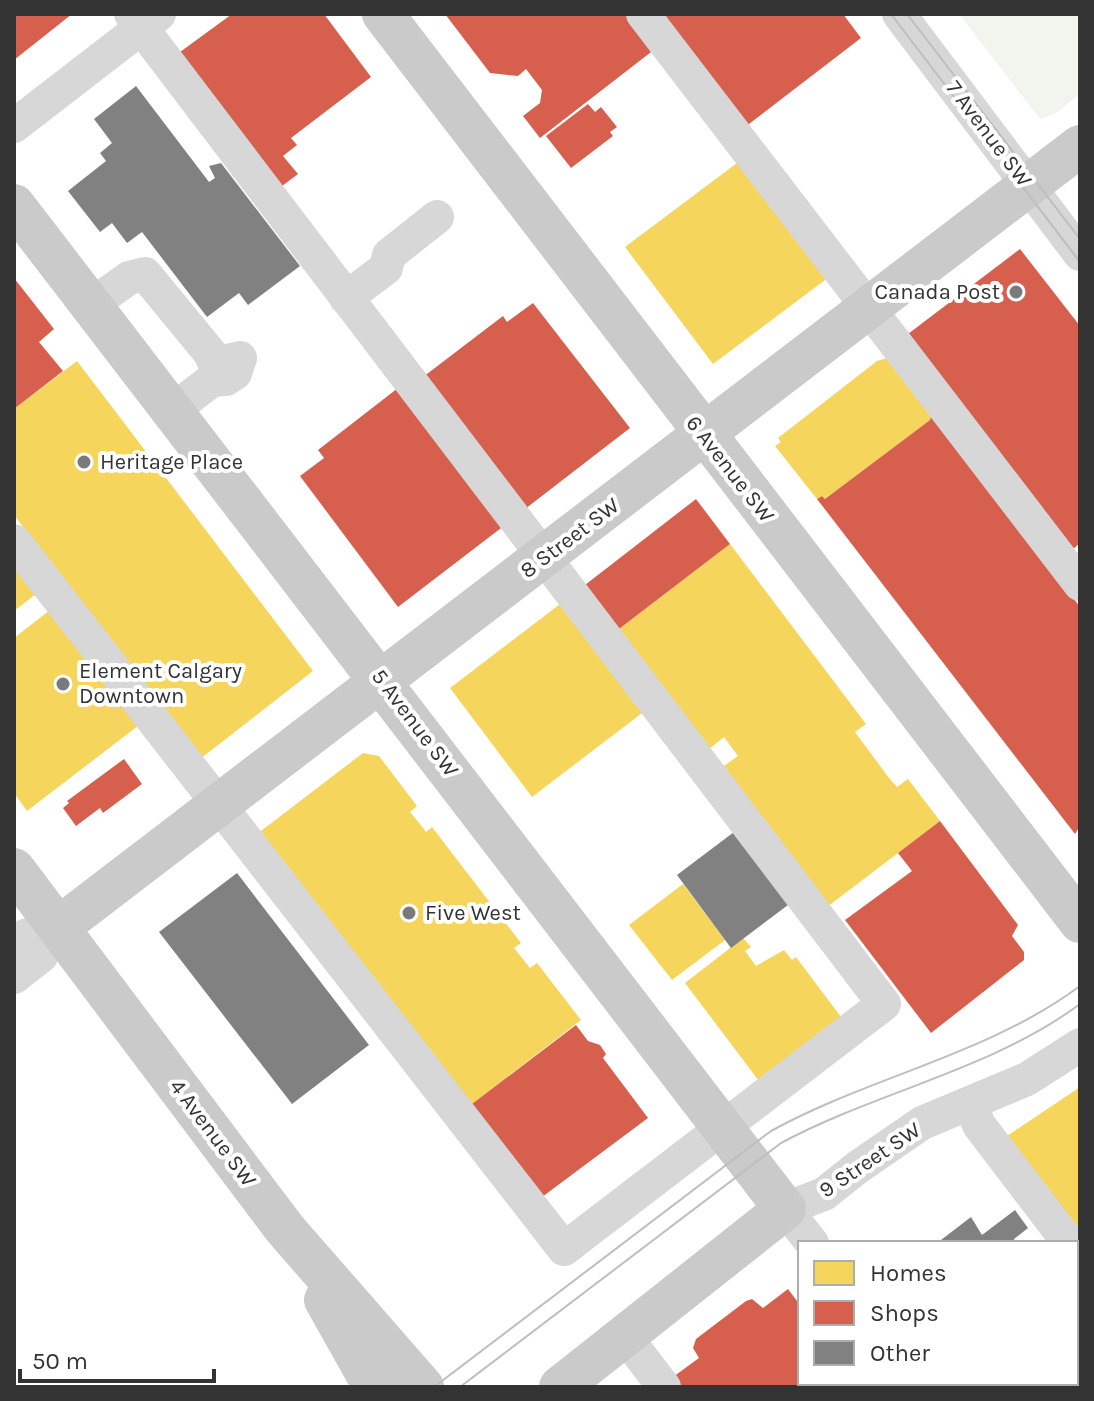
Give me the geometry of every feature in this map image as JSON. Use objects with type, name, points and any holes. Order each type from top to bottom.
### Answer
[{"type":"main road","name":"6 Avenue SW","points":[[383,14],[1080,922]]},
{"type":"main road","name":"8 Street SW","points":[[59,927],[1080,146]]},
{"type":"main road","name":"5 Avenue SW","points":[[14,205],[382,680],[785,1209]]},
{"type":"main road","name":"4 Avenue SW","points":[[14,869],[285,1229],[423,1387]]},
{"type":"main road","name":"9 Street SW","points":[[560,1387],[785,1209]]},
{"type":"main road","points":[[285,1229],[374,1387]]},
{"type":"street","points":[[643,14],[1080,584]]},
{"type":"street","name":"7 Avenue SW","points":[[899,14],[1080,254]]},
{"type":"street","points":[[14,126],[144,18],[346,298],[884,1004],[564,1249],[14,541]]},
{"type":"street","points":[[346,298],[386,268],[389,255],[437,217]]},
{"type":"street","points":[[91,305],[129,278],[145,274],[210,353],[214,373],[173,410]]},
{"type":"street","name":"8 Street SW","points":[[14,945],[25,936],[59,927]]},
{"type":"street","name":"8 Street SW","points":[[14,977],[41,956],[59,927]]},
{"type":"street","name":"9 Street SW","points":[[785,1209],[824,1194],[922,1123],[1027,1079],[1080,1045]]},
{"type":"street","points":[[971,1105],[979,1125],[1067,1241]]},
{"type":"street","name":"5 Avenue SW","points":[[785,1209],[810,1241]]},
{"type":"street","points":[[625,1336],[664,1387]]},
{"type":"shaded area","points":[[959,14],[1080,14],[1080,94],[1056,113],[1040,119]]},
{"type":"building: Homes","points":[[741,160],[829,277],[713,364],[625,247]]},
{"type":"building: Homes","points":[[890,357],[932,413],[930,420],[825,499],[822,496],[817,499],[775,446],[781,442],[778,438],[877,361]]},
{"type":"building: Homes","points":[[77,361],[313,671],[200,759],[14,515],[14,409]]},
{"type":"building: Homes","points":[[730,544],[866,724],[855,732],[889,778],[897,787],[908,779],[940,821],[827,907],[721,768],[738,756],[724,737],[708,750],[619,629]]},
{"type":"building: Homes","points":[[14,555],[41,590],[14,611]]},
{"type":"building: Homes","points":[[564,601],[646,710],[532,797],[450,688]]},
{"type":"building: Homes","name":"Element Calgary Downtown","points":[[54,607],[143,722],[27,811],[14,793],[14,638]]},
{"type":"building: Homes","name":"Five West","points":[[363,753],[379,756],[417,806],[410,812],[426,832],[432,827],[521,943],[514,948],[530,968],[537,963],[581,1020],[468,1107],[257,834]]},
{"type":"building: Homes","points":[[683,884],[725,940],[672,980],[629,925]]},
{"type":"building: Homes","points":[[743,938],[751,947],[745,951],[756,966],[784,950],[792,960],[796,957],[844,1021],[759,1081],[685,983]]},
{"type":"building: Homes","points":[[1080,1087],[1080,1224],[1077,1227],[1007,1136]]},
{"type":"building: Homes","points":[[1078,1324],[1080,1327],[1080,1387],[998,1385],[1078,1385]]},
{"type":"building: Shops","points":[[14,14],[72,14],[14,60]]},
{"type":"building: Shops","points":[[232,14],[324,14],[371,77],[291,138],[297,145],[283,156],[298,174],[278,189],[176,55]]},
{"type":"building: Shops","points":[[445,14],[628,14],[655,49],[540,138],[523,116],[540,103],[542,90],[526,69],[518,76],[490,73]]},
{"type":"building: Shops","points":[[658,14],[843,14],[861,38],[745,127]]},
{"type":"building: Shops","points":[[588,104],[595,112],[601,107],[617,127],[610,132],[613,136],[571,168],[546,136]]},
{"type":"building: Shops","points":[[1020,249],[1080,326],[1080,543],[1072,550],[904,337]]},
{"type":"building: Shops","points":[[14,278],[54,329],[39,342],[63,371],[14,409]]},
{"type":"building: Shops","points":[[533,303],[630,428],[525,509],[423,377],[503,316],[507,322]]},
{"type":"building: Shops","points":[[398,388],[505,525],[398,607],[300,476],[324,458],[318,450]]},
{"type":"building: Shops","points":[[932,413],[1080,607],[1080,826],[1075,834],[817,499],[822,496],[825,499],[930,420]]},
{"type":"building: Shops","points":[[696,499],[730,544],[619,629],[585,585]]},
{"type":"building: Shops","points":[[124,759],[142,784],[103,813],[100,808],[76,826],[63,808],[69,803],[67,801]]},
{"type":"building: Shops","points":[[940,821],[1018,925],[1012,936],[1024,952],[1024,960],[931,1033],[845,920],[912,871],[898,853]]},
{"type":"building: Shops","points":[[576,1025],[588,1041],[600,1045],[606,1054],[603,1058],[648,1118],[538,1200],[468,1107]]},
{"type":"building: Shops","points":[[788,1289],[798,1302],[798,1385],[816,1385],[681,1387],[673,1377],[699,1358],[693,1348],[696,1339],[746,1301],[752,1299],[763,1308]]},
{"type":"building: Other","points":[[136,86],[209,182],[215,178],[209,166],[221,163],[300,266],[248,305],[239,293],[207,317],[142,232],[127,243],[112,223],[100,232],[68,191],[106,161],[100,153],[112,143],[94,119]]},
{"type":"building: Other","points":[[738,829],[792,902],[731,948],[677,875]]},
{"type":"building: Other","points":[[237,873],[369,1045],[292,1104],[159,932]]},
{"type":"building: Other","points":[[1015,1210],[1028,1228],[1014,1241],[941,1240],[971,1217],[982,1235]]},
{"type":"tram line","points":[[891,14],[1080,262]]},
{"type":"tram line","points":[[907,14],[1080,239]]},
{"type":"tram line","points":[[434,1387],[771,1131],[848,1095],[1007,1030],[1080,986]]},
{"type":"tram line","points":[[460,1387],[781,1143],[1009,1046],[1046,1027],[1080,1004]]},
{"type":"place","name":"Canada Post","points":[[1016,292]]},
{"type":"place","name":"Heritage Place","points":[[84,462]]},
{"type":"place","name":"Element Calgary Downtown","points":[[63,684]]},
{"type":"place","name":"Five West","points":[[409,913]]}]
